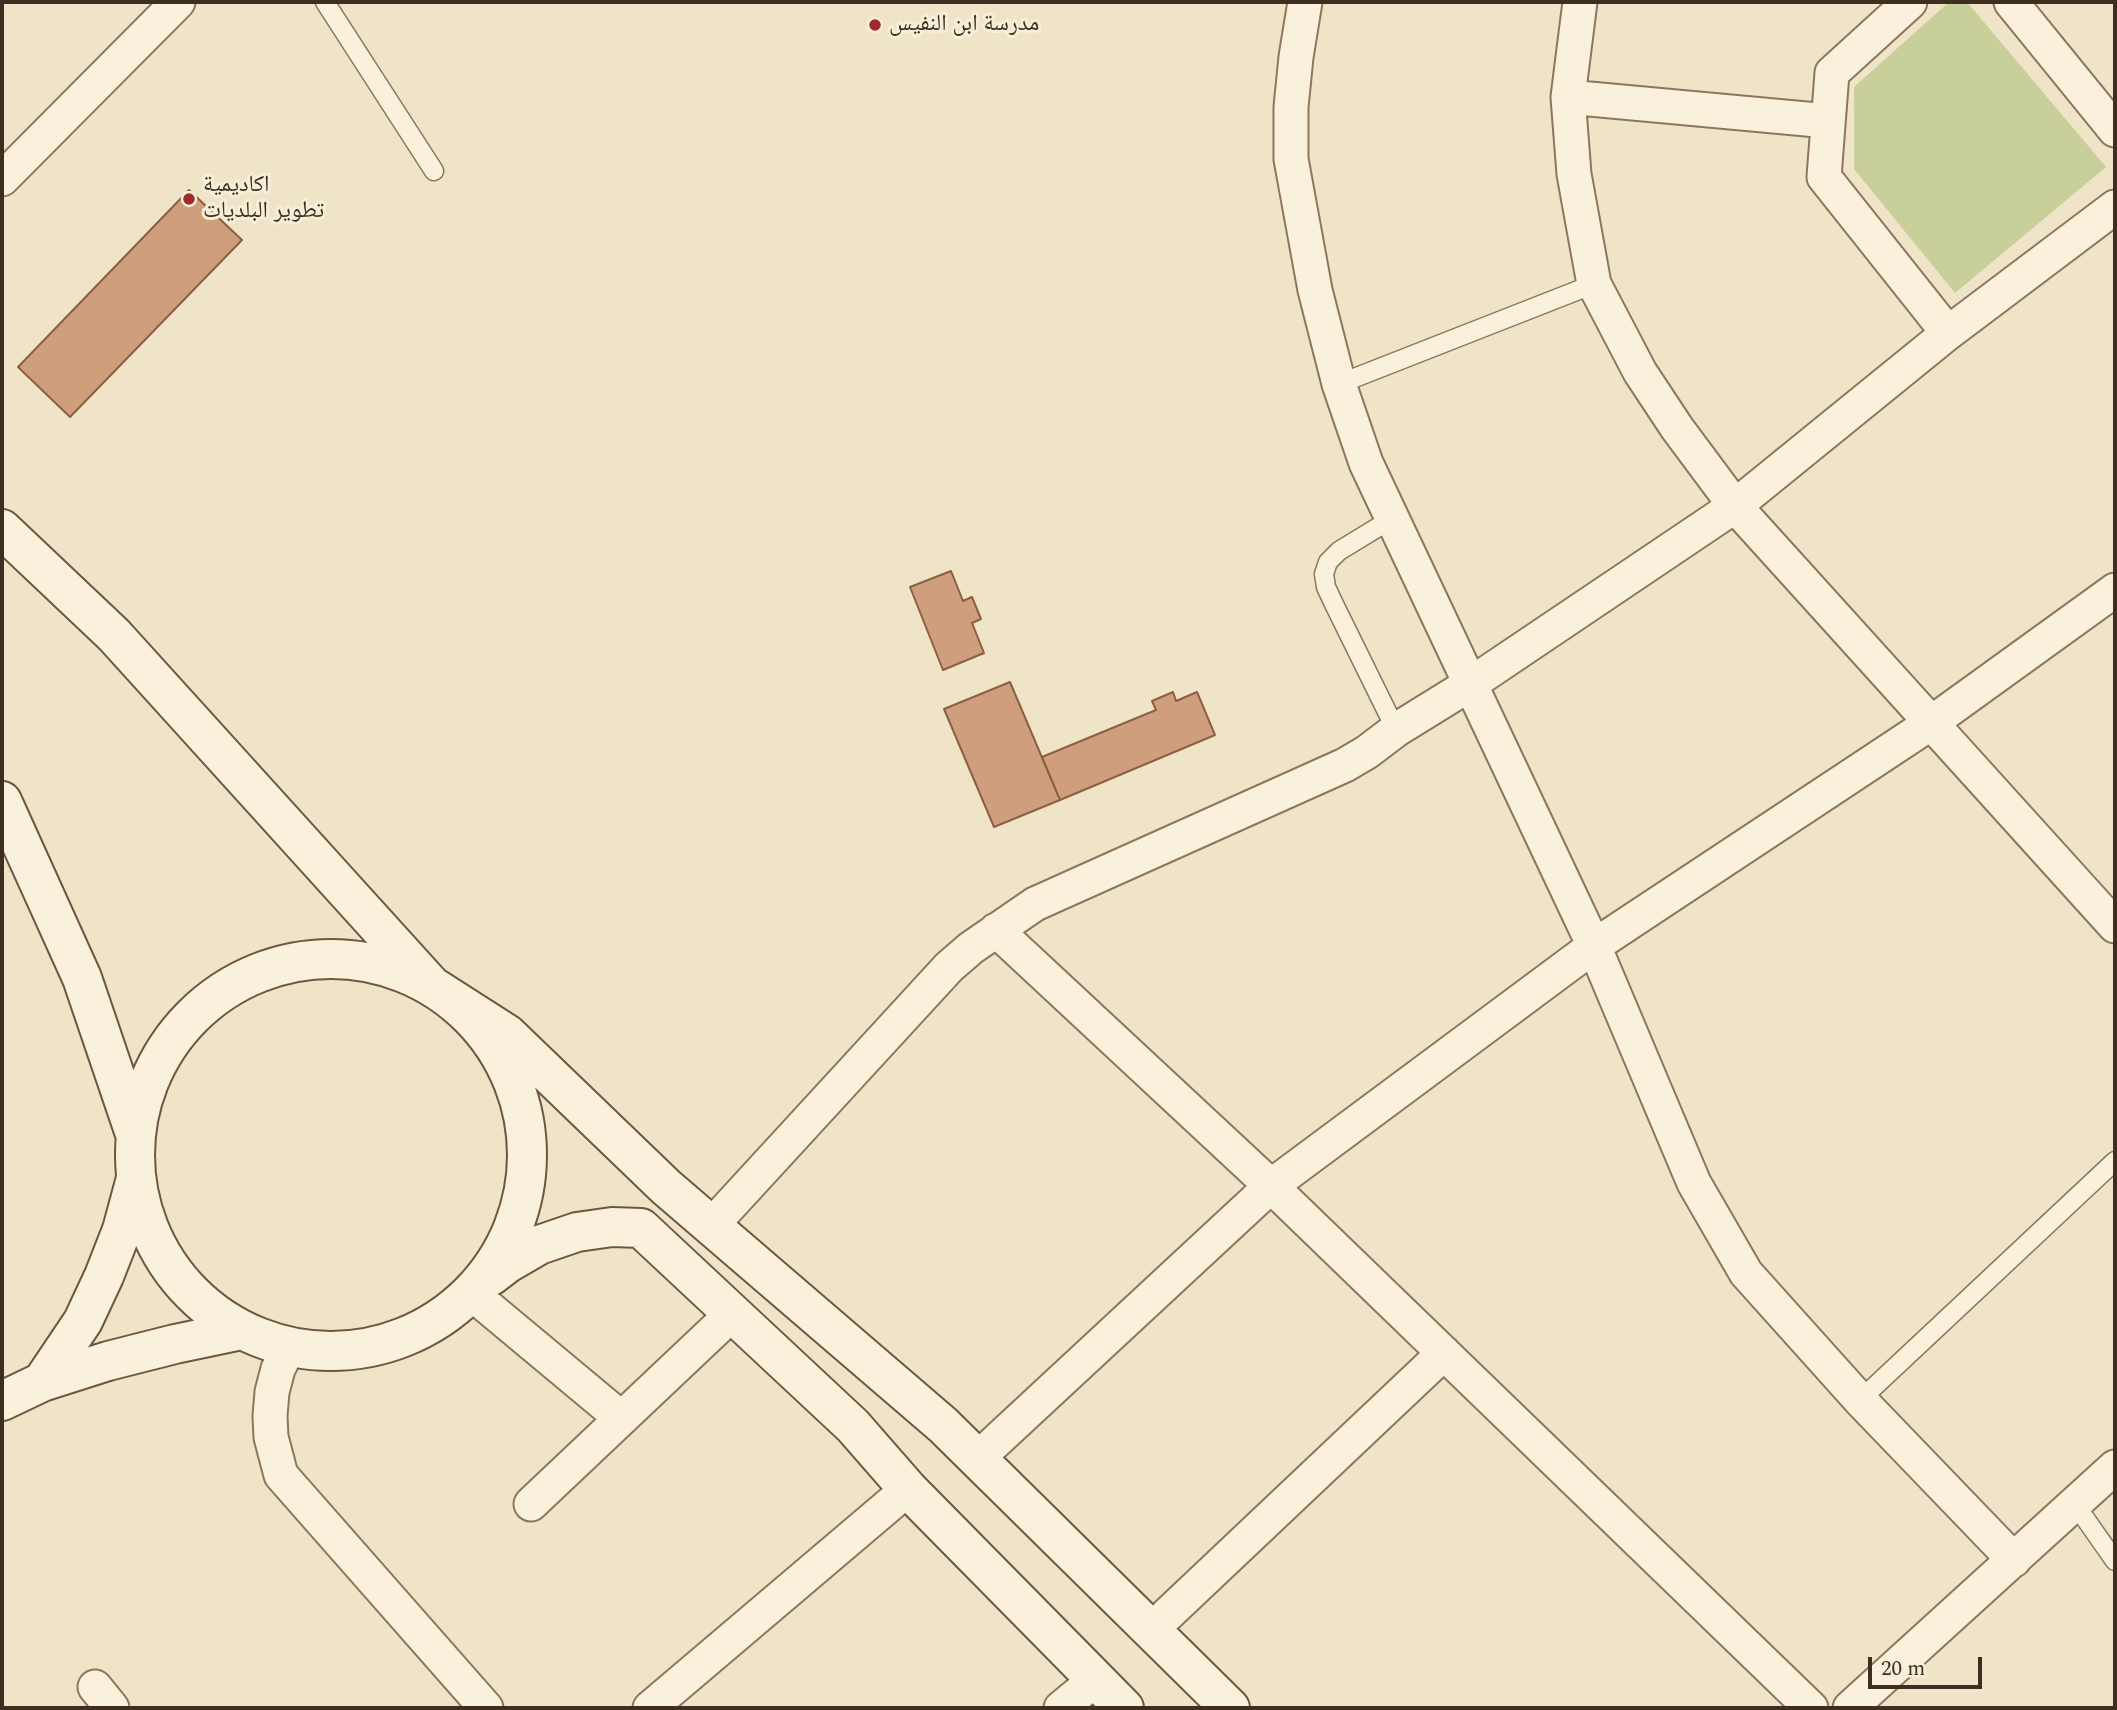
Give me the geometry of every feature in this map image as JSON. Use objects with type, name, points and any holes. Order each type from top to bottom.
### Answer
[{"type":"street","points":[[2,179],[178,2]]},
{"type":"street","points":[[1306,2],[1291,107],[1291,159],[1315,290],[1339,384],[1366,463],[1594,946],[1693,1183],[1746,1273],[1860,1400],[2014,1560]]},
{"type":"street","points":[[1580,2],[1568,97],[1574,174],[1594,284],[1640,372],[1677,428],[1735,506],[2115,926]]},
{"type":"street","points":[[1910,2],[1832,73],[1824,177],[1948,334]]},
{"type":"street","points":[[2011,2],[2115,130]]},
{"type":"street","points":[[1568,97],[1828,121]]},
{"type":"street","points":[[711,1226],[949,967],[996,930],[1046,899],[1345,765],[1367,752],[1396,730],[1472,683],[1735,506],[1948,334],[2115,207]]},
{"type":"street","points":[[2,528],[114,635],[432,986],[478,1023],[511,1073],[527,1130],[525,1189],[506,1245],[471,1293]]},
{"type":"street","points":[[978,1458],[1271,1186],[1594,946],[1931,723],[2115,590]]},
{"type":"street","points":[[2,801],[82,978],[135,1134]]},
{"type":"street","points":[[996,930],[1271,1186],[1811,1708]]},
{"type":"street","points":[[1124,1708],[908,1489],[853,1426],[641,1228],[612,1227],[577,1232],[539,1245],[508,1263],[432,1323],[386,1343],[338,1351],[289,1347],[242,1330],[203,1304],[170,1269],[147,1227],[135,1181],[135,1134],[148,1079],[177,1031],[218,993],[269,968],[324,958],[380,964],[432,986],[507,1034],[666,1188],[943,1425],[1230,1708]]},
{"type":"street","points":[[42,1382],[83,1321],[104,1276],[122,1230],[135,1181]]},
{"type":"street","points":[[471,1293],[621,1418]]},
{"type":"street","points":[[531,1504],[733,1313]]},
{"type":"street","points":[[2,1401],[42,1382],[161,1347],[242,1330]]},
{"type":"street","points":[[289,1347],[278,1368],[270,1416],[271,1437],[281,1475],[486,1708]]},
{"type":"street","points":[[1152,1630],[1444,1353]]},
{"type":"street","points":[[1850,1708],[2115,1467]]},
{"type":"street","points":[[650,1708],[908,1489]]},
{"type":"street","points":[[1061,1708],[1095,1680]]},
{"type":"lane","points":[[326,2],[434,171]]},
{"type":"lane","points":[[1339,384],[1594,284]]},
{"type":"lane","points":[[1393,518],[1339,551],[1328,562],[1324,574],[1326,587],[1396,730]]},
{"type":"lane","points":[[1860,1400],[2115,1161]]},
{"type":"lane","points":[[2075,1504],[2115,1561]]},
{"type":"green space","points":[[1949,2],[1967,2],[2106,167],[1955,293],[1854,169],[1854,87]]},
{"type":"building","points":[[189,190],[242,240],[70,417],[18,367]]},
{"type":"building","points":[[951,571],[963,601],[972,597],[981,619],[972,623],[984,653],[943,670],[910,587]]},
{"type":"building","points":[[1010,682],[1060,800],[994,827],[944,709]]},
{"type":"building","points":[[1173,692],[1176,701],[1197,692],[1215,735],[1060,800],[1042,757],[1156,710],[1152,701]]},
{"type":"place","name":"مدرسة ابن النفيس","points":[[875,25]]},
{"type":"place","name":"اكاديمية تطوير البلديات","points":[[189,199]]}]
